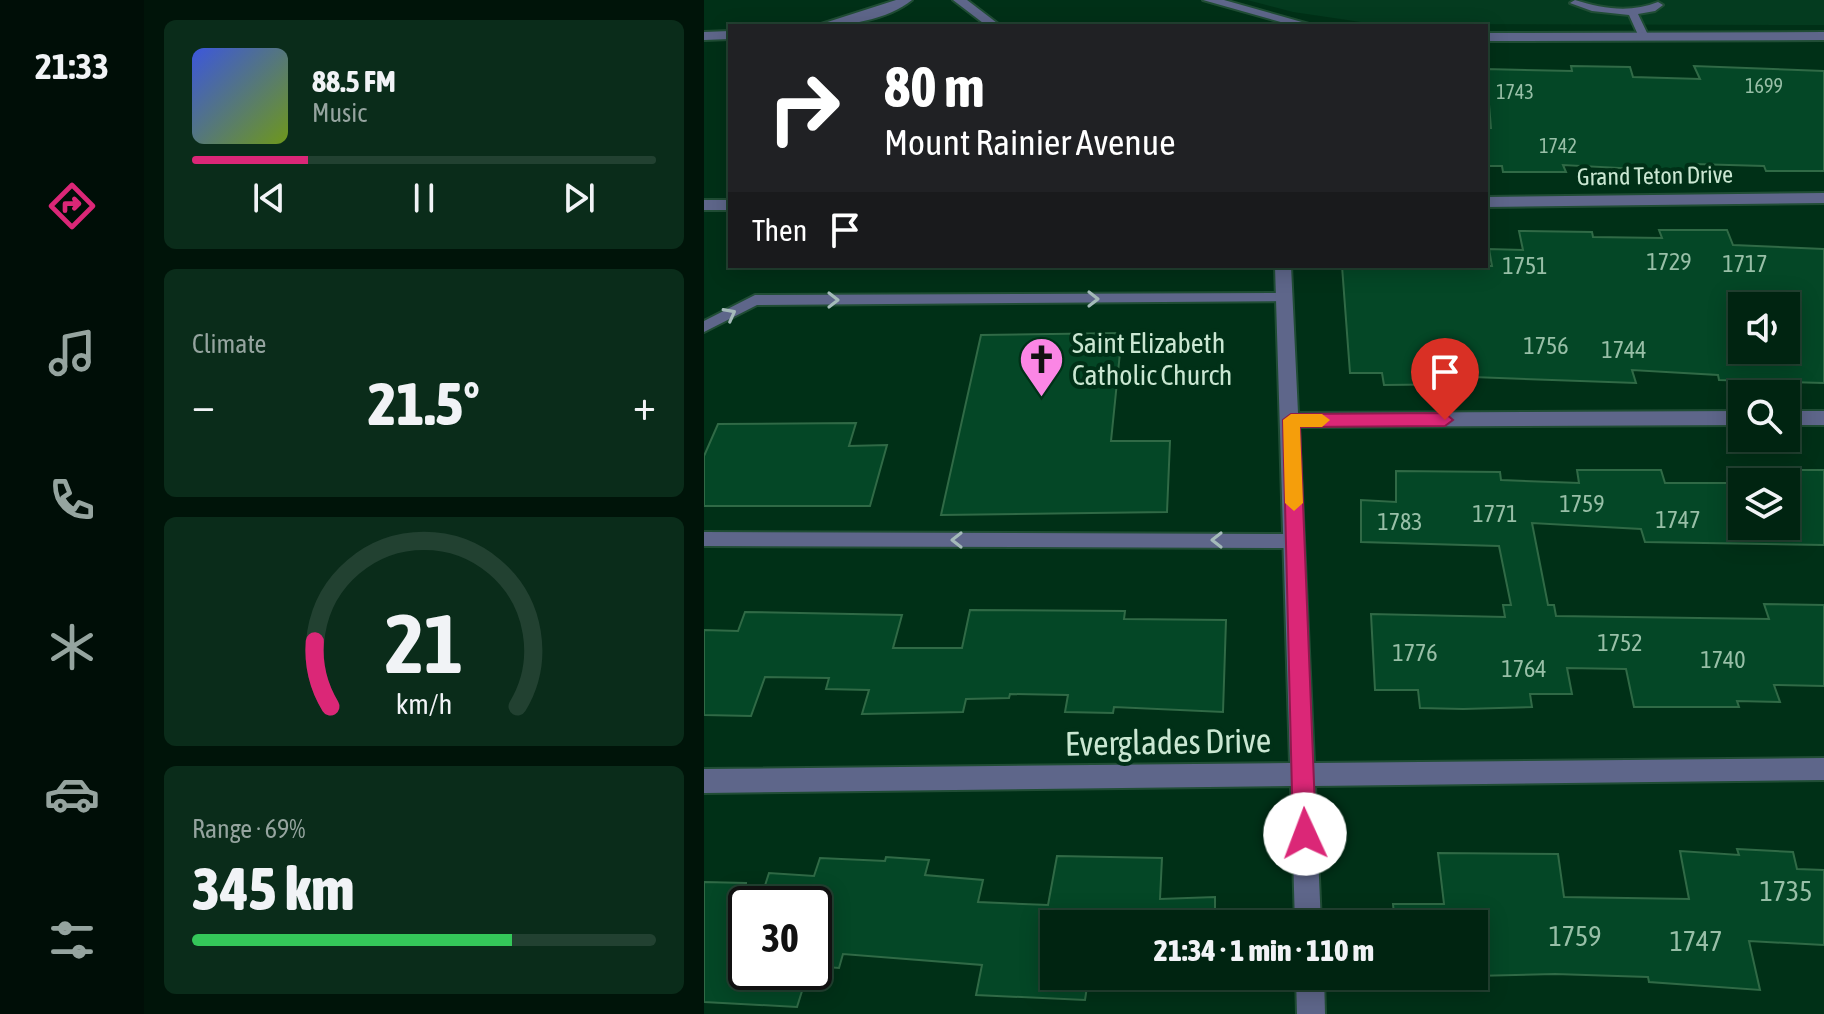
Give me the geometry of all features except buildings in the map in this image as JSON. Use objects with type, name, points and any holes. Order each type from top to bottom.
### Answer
[{"type":"street","points":[[829,24],[881,11],[906,0]]},
{"type":"street","points":[[959,0],[992,24]]},
{"type":"street","points":[[1209,0],[1302,24]]},
{"type":"street","points":[[704,36],[728,35]]},
{"type":"street","points":[[1488,37],[1824,36]]},
{"type":"street","name":"Grand Teton Drive","points":[[1488,202],[1824,198]]},
{"type":"street","points":[[704,205],[728,205]]},
{"type":"street","points":[[1283,268],[1308,910]]},
{"type":"street","points":[[1291,420],[1728,418]]},
{"type":"street","points":[[1800,418],[1824,418]]},
{"type":"street","name":"Everglades Drive","points":[[704,781],[1824,769]]},
{"type":"street","points":[[1310,990],[1311,1014]]},
{"type":"lane","points":[[1575,3],[1593,9],[1632,11],[1650,11],[1658,5]]},
{"type":"lane","points":[[1632,11],[1644,37]]},
{"type":"lane","points":[[704,327],[755,300],[1285,298]]},
{"type":"lane","points":[[704,539],[1295,541]]},
{"type":"shaded area","points":[[1247,0],[1824,0],[1824,25],[1374,24],[1293,12]]},
{"type":"slow traffic","points":[[1294,503],[1291,420],[1322,420]]},
{"type":"place","name":"Saint Elizabeth Catholic Church","points":[[1041,398]]},
{"type":"route","points":[[1305,834],[1291,420],[1445,420]]}]
